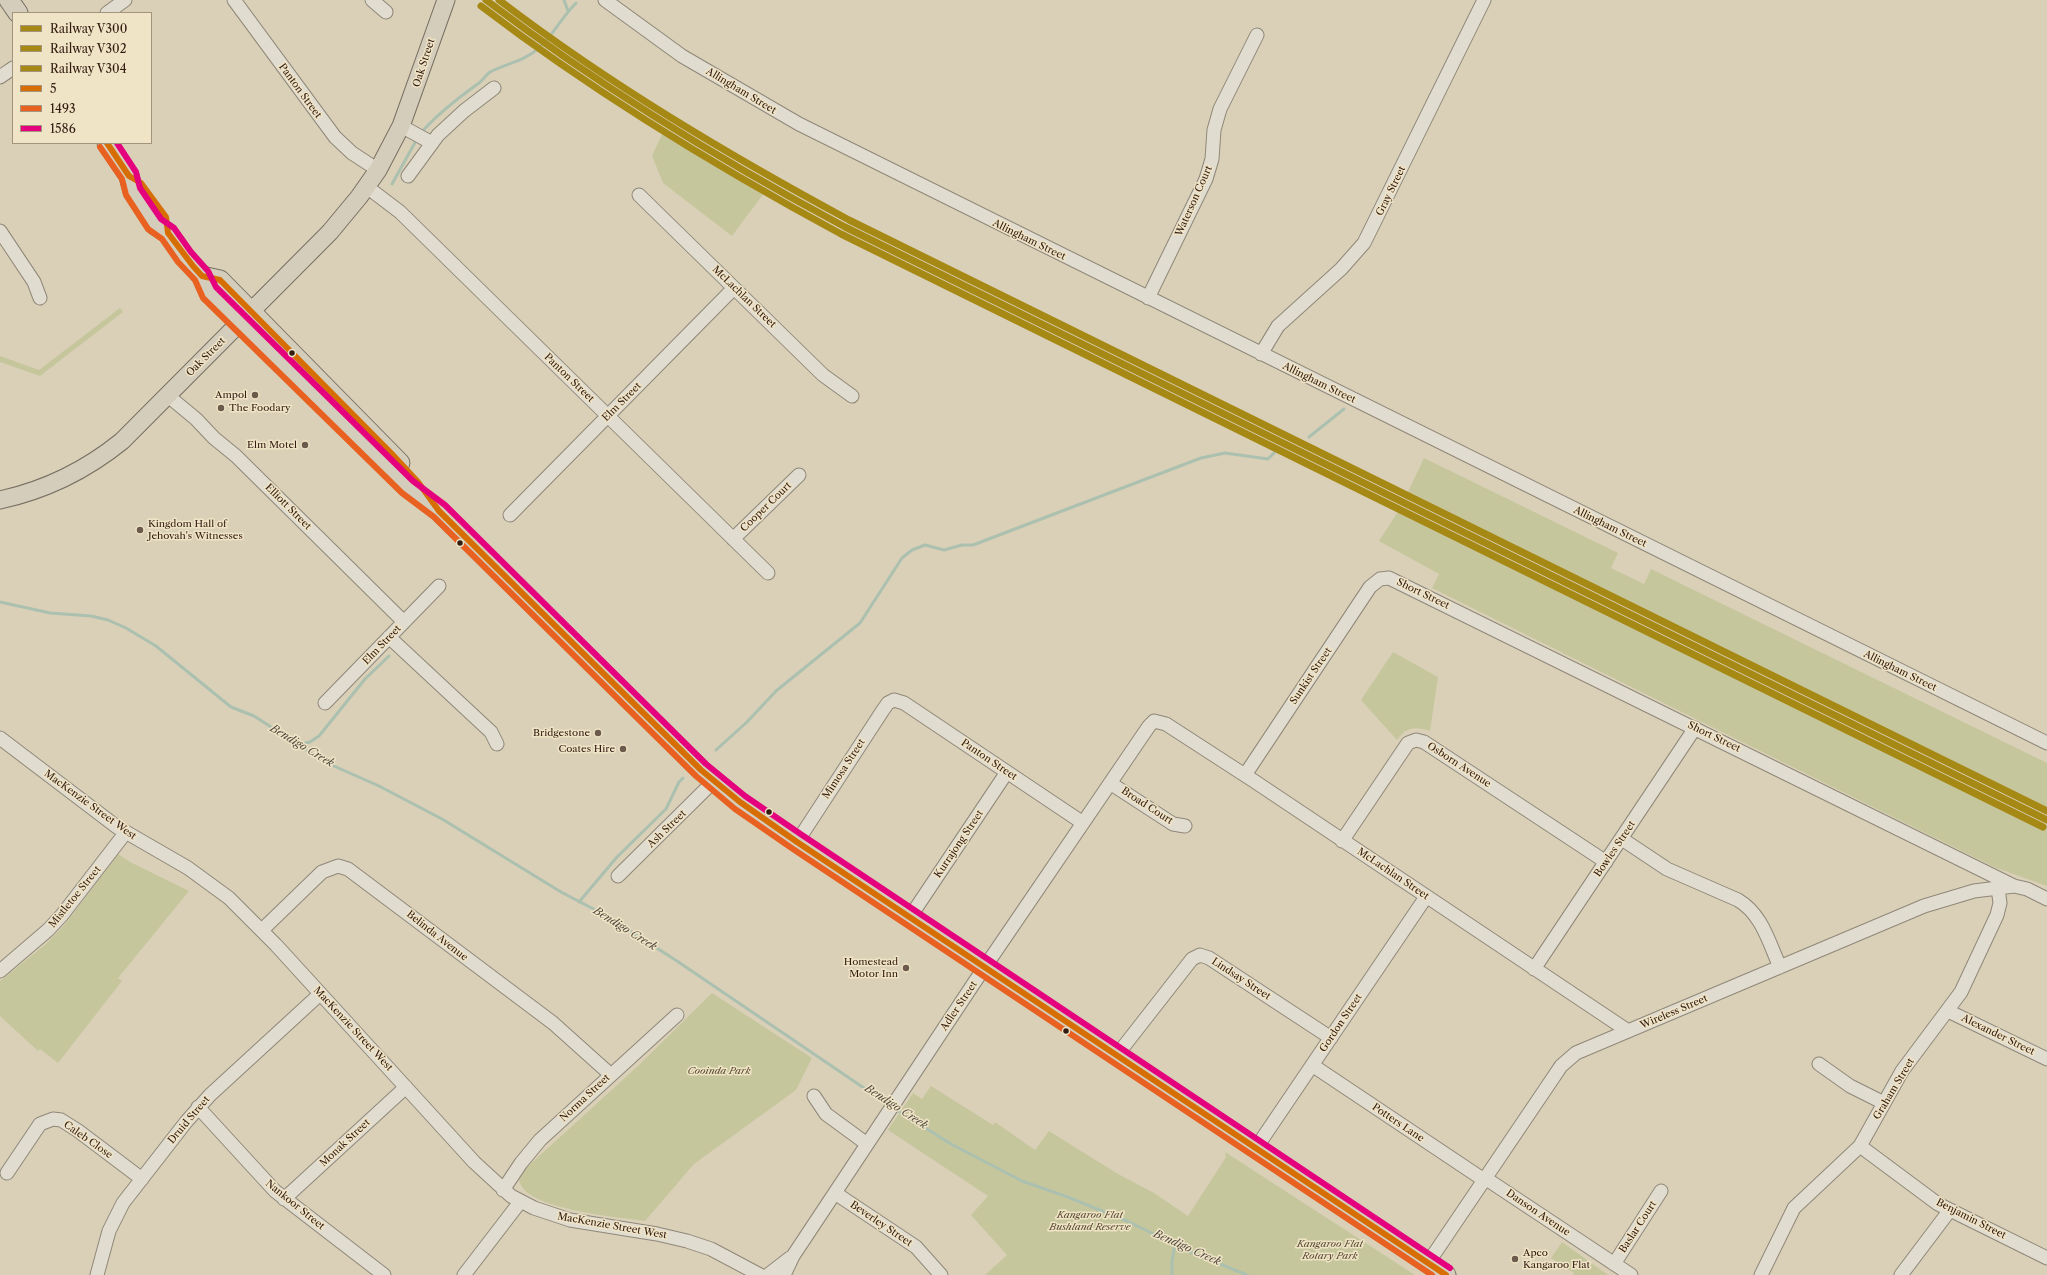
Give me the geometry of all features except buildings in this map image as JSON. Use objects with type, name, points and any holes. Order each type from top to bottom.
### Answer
[{"type":"highway","points":[[9,0],[17,12]]},
{"type":"highway","points":[[108,144],[129,176],[133,191],[155,225],[168,233],[185,257],[202,276],[220,280],[246,317],[392,454],[418,482],[439,511],[673,743],[714,781],[796,842],[986,966],[1446,1275]]},
{"type":"main road","name":"Oak Street","points":[[0,500],[41,489],[79,471],[122,441],[330,232],[367,187],[378,170],[401,126],[446,0]]},
{"type":"street","points":[[108,12],[125,0]]},
{"type":"street","name":"Panton Street","points":[[234,0],[335,137],[352,153],[378,170]]},
{"type":"street","points":[[372,0],[386,12]]},
{"type":"street","name":"Allingham Street","points":[[605,0],[669,47],[780,114],[2047,743]]},
{"type":"street","name":"Gray Street","points":[[1261,354],[1278,326],[1341,269],[1364,243],[1484,0]]},
{"type":"street","name":"Waterson Court","points":[[1148,298],[1206,179],[1212,159],[1214,130],[1220,108],[1257,34]]},
{"type":"street","points":[[0,77],[12,69]]},
{"type":"street","points":[[408,176],[425,155],[432,143],[464,111],[494,88]]},
{"type":"street","points":[[401,126],[432,143]]},
{"type":"street","name":"Panton Street","points":[[367,187],[400,212],[768,573]]},
{"type":"street","name":"McLachlan Street","points":[[639,195],[823,375],[852,396]]},
{"type":"street","points":[[0,231],[4,245],[34,282],[40,298]]},
{"type":"street","name":"Elm Street","points":[[510,516],[609,417],[734,288]]},
{"type":"street","name":"Elliott Street","points":[[167,395],[196,419],[214,438],[236,456],[404,622]]},
{"type":"street","name":"Cooper Court","points":[[733,539],[799,475]]},
{"type":"street","name":"Short Street","points":[[1380,579],[1393,579],[2014,886],[2026,889],[2047,899]]},
{"type":"street","name":"Sunkist Street","points":[[1245,775],[1367,592],[1380,579]]},
{"type":"street","name":"Elm Street","points":[[325,703],[439,586]]},
{"type":"street","points":[[390,637],[491,732],[497,744]]},
{"type":"street","name":"Panton Street","points":[[894,700],[904,703],[1083,823]]},
{"type":"street","name":"Mimosa Street","points":[[796,842],[883,710],[894,700]]},
{"type":"street","name":"McLachlan Street","points":[[1156,721],[1166,724],[1245,775],[1628,1031]]},
{"type":"street","name":"Adler Street","points":[[784,1275],[793,1256],[986,966],[1149,726],[1156,721]]},
{"type":"street","name":"Bowles Street","points":[[1534,969],[1695,728]]},
{"type":"street","name":"MacKenzie Street West","points":[[0,738],[126,832],[207,881],[229,898],[262,930],[474,1162],[503,1190],[520,1202],[543,1212],[570,1220],[657,1234],[688,1241],[711,1249],[760,1275]]},
{"type":"street","name":"Osborn Avenue","points":[[1342,840],[1408,743],[1416,740],[1424,742],[1606,862]]},
{"type":"street","name":"Kurrajong Street","points":[[910,917],[1007,772]]},
{"type":"street","name":"Ash Street","points":[[618,876],[714,781]]},
{"type":"street","name":"Broad Court","points":[[1110,783],[1173,824],[1185,826]]},
{"type":"street","name":"Mistletoe Street","points":[[0,971],[48,930],[62,915],[126,832]]},
{"type":"street","points":[[1622,839],[1667,869],[1738,900],[1748,907],[1758,919],[1780,967]]},
{"type":"street","name":"Belinda Avenue","points":[[262,930],[322,872],[338,866],[348,869],[552,1023],[611,1074]]},
{"type":"street","name":"Wireless Street","points":[[1428,1263],[1561,1066],[1576,1053],[1924,906],[1974,891],[2014,886]]},
{"type":"street","name":"Graham Street","points":[[1761,1275],[1794,1208],[1860,1146],[1902,1071],[1961,992],[1997,915],[2000,903],[1998,888]]},
{"type":"street","name":"Gordon Street","points":[[1256,1148],[1426,897]]},
{"type":"street","name":"Lindsay Street","points":[[1117,1054],[1192,959],[1200,955],[1208,958],[1331,1038]]},
{"type":"street","name":"Druid Street","points":[[96,1275],[109,1231],[123,1203],[198,1108],[320,994]]},
{"type":"street","name":"Alexander Street","points":[[1948,1011],[2047,1059]]},
{"type":"street","name":"Norma Street","points":[[503,1190],[540,1140],[677,1015]]},
{"type":"street","points":[[1819,1064],[1850,1086],[1884,1103]]},
{"type":"street","name":"Potters Lane","points":[[1312,1065],[1485,1179]]},
{"type":"street","name":"Monak Street","points":[[284,1199],[406,1087]]},
{"type":"street","points":[[814,1096],[826,1114],[867,1144]]},
{"type":"street","name":"Nankoor Street","points":[[198,1108],[267,1184],[284,1199],[384,1275]]},
{"type":"street","name":"Caleb Close","points":[[7,1173],[40,1124],[53,1119],[61,1120],[77,1130],[142,1179]]},
{"type":"street","name":"Benjamin Street","points":[[1860,1146],[1950,1210],[2047,1258]]},
{"type":"street","name":"Danson Avenue","points":[[1485,1179],[1631,1275]]},
{"type":"street","name":"Baslar Court","points":[[1614,1264],[1661,1191]]},
{"type":"street","name":"Beverley Street","points":[[835,1193],[916,1247],[941,1275]]},
{"type":"street","points":[[464,1275],[520,1202]]},
{"type":"street","points":[[1901,1275],[1950,1210]]},
{"type":"street","name":"Adler Street","points":[[768,1275],[793,1256]]},
{"type":"street","name":"MacKenzie Street West","points":[[730,1260],[741,1275]]},
{"type":"green space","points":[[663,132],[764,193],[732,236],[663,183],[652,156]]},
{"type":"green space","points":[[120,308],[123,312],[40,376],[0,362],[0,356],[39,370]]},
{"type":"green space","points":[[1424,458],[1618,553],[1611,568],[1644,584],[1651,569],[2047,763],[2047,810],[1407,494]]},
{"type":"green space","points":[[1401,507],[2047,825],[2047,886],[1994,867],[1432,588],[1439,574],[1379,541]]},
{"type":"green space","points":[[1393,652],[1438,677],[1430,731],[1420,728],[1407,730],[1397,740],[1361,700]]},
{"type":"green space","points":[[118,854],[130,862],[189,891],[118,978],[122,981],[58,1063],[40,1049],[38,1051],[0,1016],[0,981],[46,944],[66,923]]},
{"type":"green space","name":"Cooinda Park","points":[[712,993],[812,1058],[796,1090],[694,1164],[645,1221],[595,1214],[554,1205],[537,1198],[525,1190],[519,1180],[526,1168],[638,1066]]},
{"type":"green space","name":"Kangaroo Flat Bushland Reserve","points":[[931,1086],[993,1125],[995,1122],[1035,1150],[1049,1131],[1118,1174],[1154,1193],[1188,1216],[1226,1157],[1225,1152],[1415,1275],[985,1275],[1007,1255],[971,1215],[988,1196],[888,1130],[913,1093],[922,1099]]},
{"type":"green space","points":[[1562,1242],[1608,1275],[1573,1275],[1574,1273],[1551,1258]]},
{"type":"waterway","points":[[564,0],[568,11]]},
{"type":"waterway","points":[[421,133],[441,113],[479,83],[490,72],[528,56],[539,48],[576,3]]},
{"type":"waterway","points":[[392,184],[417,139]]},
{"type":"waterway","points":[[1309,437],[1344,409]]},
{"type":"waterway","points":[[716,750],[747,722],[776,691],[860,623],[902,558],[912,550],[925,545],[944,550],[962,545],[973,545],[1201,458],[1225,453],[1268,459],[1275,452]]},
{"type":"waterway","name":"Bendigo Creek","points":[[0,602],[50,613],[91,616],[108,620],[126,628],[156,646],[231,707],[254,716],[327,763],[379,786],[442,819],[561,892],[607,916],[677,961],[889,1105]]},
{"type":"waterway","points":[[297,745],[310,742],[319,736],[365,679],[389,656]]},
{"type":"waterway","points":[[579,902],[617,857],[666,809],[679,782],[683,778]]},
{"type":"waterway","name":"Bendigo Creek","points":[[895,1109],[951,1144],[1022,1181],[1065,1196],[1127,1221],[1188,1251],[1247,1275]]},
{"type":"waterway","points":[[1172,1275],[1172,1261],[1175,1244]]},
{"type":"rail line","name":"V300","points":[[486,0],[572,62],[661,121],[798,202],[845,227],[2047,820]]},
{"type":"rail line","name":"V304","points":[[499,0],[583,61],[670,117],[758,170],[849,220],[2047,811]]},
{"type":"rail line","name":"V302","points":[[481,6],[568,69],[656,127],[748,182],[841,234],[2043,827]]},
{"type":"transit line","name":"5","points":[[108,144],[129,176],[141,183],[166,217],[168,233],[202,276],[220,280],[392,454],[418,482],[439,511],[701,770],[740,802],[797,842],[1446,1275]]},
{"type":"transit line","name":"1586","points":[[118,144],[136,172],[140,188],[161,219],[174,228],[191,252],[208,271],[216,287],[413,481],[445,505],[706,764],[745,796],[802,835],[1450,1268]]},
{"type":"transit line","name":"1493","points":[[100,147],[122,179],[126,195],[148,229],[162,239],[178,262],[195,280],[203,298],[402,493],[434,517],[696,776],[735,809],[793,849],[1432,1275]]},
{"type":"place","name":"Ampol","points":[[255,395]]},
{"type":"place","name":"The Foodary","points":[[221,408]]},
{"type":"place","name":"Elm Motel","points":[[305,445]]},
{"type":"place","name":"Kingdom Hall of Jehovah's Witnesses","points":[[140,530]]},
{"type":"place","name":"Bridgestone","points":[[598,733]]},
{"type":"place","name":"Coates Hire","points":[[623,749]]},
{"type":"place","name":"Homestead Motor Inn","points":[[906,968]]},
{"type":"place","name":"Apco Kangaroo Flat","points":[[1515,1259]]},
{"type":"park label","name":"Kangaroo Flat Rotary Park","points":[[1330,1250]]}]
